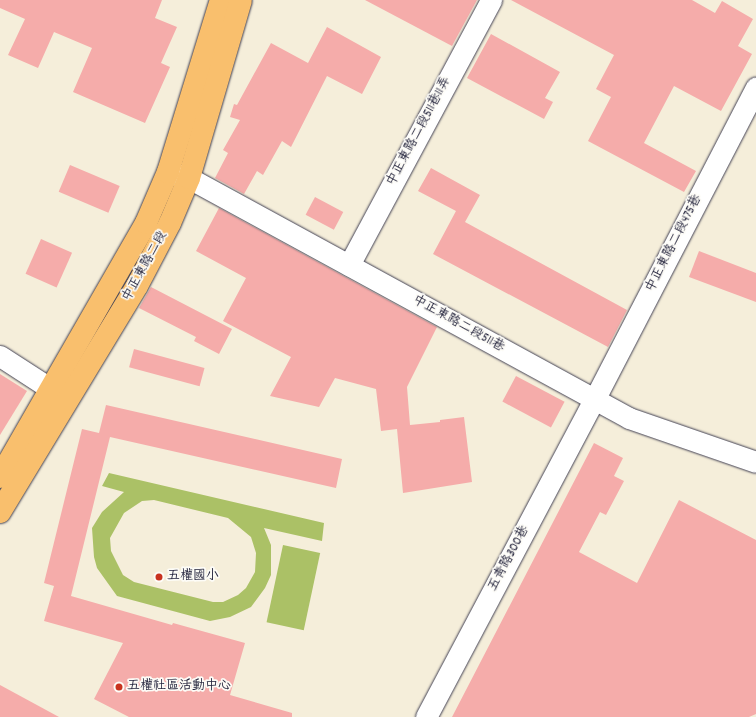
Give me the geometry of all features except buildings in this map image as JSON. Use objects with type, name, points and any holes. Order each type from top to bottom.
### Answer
[{"type":"main road","name":"中正東路二段","points":[[0,512],[146,223],[168,172],[221,0]]},
{"type":"main road","name":"中正東路二段","points":[[0,477],[137,286],[170,223],[189,178],[241,0]]},
{"type":"street","name":"中正東路二段511巷11弄","points":[[349,265],[491,0]]},
{"type":"street","name":"中正東路二段475巷","points":[[594,400],[756,88]]},
{"type":"street","name":"中正東路二段511巷","points":[[168,172],[189,178],[594,400],[630,418],[756,462]]},
{"type":"street","points":[[0,356],[60,394]]},
{"type":"street","name":"五青路300巷","points":[[426,717],[594,400]]},
{"type":"green space","points":[[109,473],[324,523],[322,541],[264,528],[271,545],[271,575],[265,588],[251,607],[230,617],[210,621],[117,596],[97,568],[94,557],[92,528],[102,512],[124,492],[102,486]],"holes":[[[154,500],[228,518],[251,537],[256,553],[255,572],[246,588],[238,595],[223,602],[213,602],[134,582],[123,575],[111,551],[110,538],[124,513],[142,501]]]},
{"type":"green space","points":[[283,545],[320,553],[304,630],[267,622]]},
{"type":"place","name":"五權國小","points":[[159,577]]},
{"type":"place","name":"五權社區活動中心","points":[[119,687]]}]
